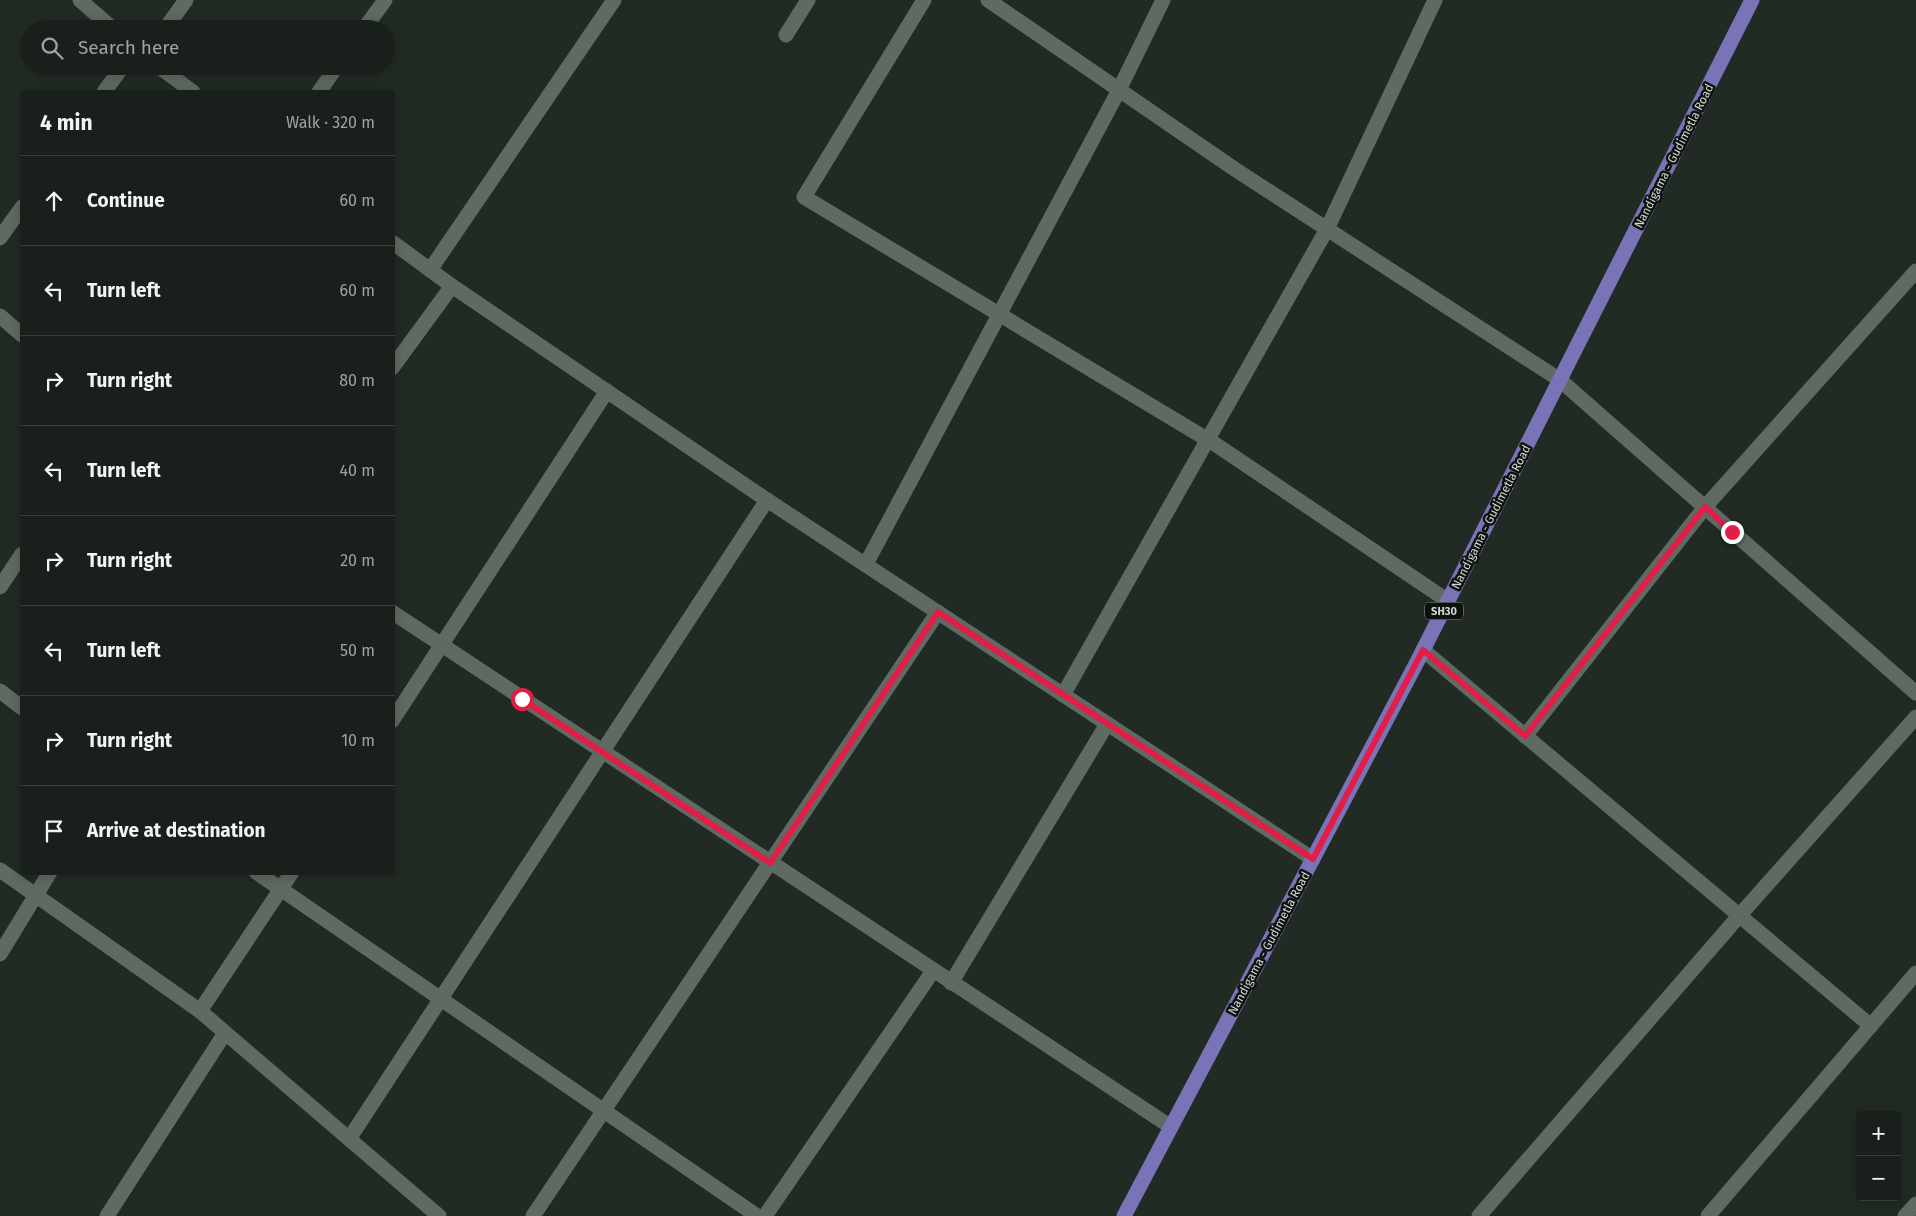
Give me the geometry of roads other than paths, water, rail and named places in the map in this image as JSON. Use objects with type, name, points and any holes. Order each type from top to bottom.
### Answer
[{"type":"main road","name":"Nandigama - Gudimetla Road","points":[[1124,1216],[1448,602],[1748,2]]},
{"type":"street","points":[[80,0],[103,20]]},
{"type":"street","points":[[172,20],[186,0]]},
{"type":"street","points":[[371,20],[385,0]]},
{"type":"street","points":[[430,270],[614,0]]},
{"type":"street","points":[[786,35],[808,0]]},
{"type":"street","points":[[924,0],[804,197],[1208,439],[1448,602]]},
{"type":"street","points":[[988,0],[1327,229],[1560,380],[1916,693]]},
{"type":"street","points":[[866,564],[1119,90],[1163,0]]},
{"type":"street","points":[[1063,695],[1327,229],[1435,0]]},
{"type":"street","points":[[105,90],[116,75]]},
{"type":"street","points":[[170,75],[190,90]]},
{"type":"street","points":[[320,90],[331,75]]},
{"type":"street","points":[[0,238],[20,210]]},
{"type":"street","points":[[395,244],[452,286],[768,500],[1313,859]]},
{"type":"street","points":[[1525,736],[1705,507],[1916,271]]},
{"type":"street","points":[[395,364],[452,286]]},
{"type":"street","points":[[0,316],[20,332]]},
{"type":"street","points":[[395,716],[607,391]]},
{"type":"street","points":[[348,1139],[768,500]]},
{"type":"street","points":[[0,587],[20,557]]},
{"type":"street","points":[[533,1216],[938,612]]},
{"type":"street","points":[[395,614],[1171,1126]]},
{"type":"street","points":[[1423,650],[1871,1026]]},
{"type":"street","points":[[0,691],[20,706]]},
{"type":"street","points":[[1479,1216],[1739,916],[1916,717]]},
{"type":"street","points":[[952,983],[1107,724]]},
{"type":"street","points":[[0,870],[200,1011],[438,1216]]},
{"type":"street","points":[[0,954],[48,875]]},
{"type":"street","points":[[260,875],[757,1216]]},
{"type":"street","points":[[200,1011],[290,875]]},
{"type":"street","points":[[765,1216],[934,971]]},
{"type":"street","points":[[1708,1216],[1916,973]]},
{"type":"street","points":[[107,1216],[225,1033]]},
{"type":"street","points":[[1905,1216],[1916,1204]]}]
